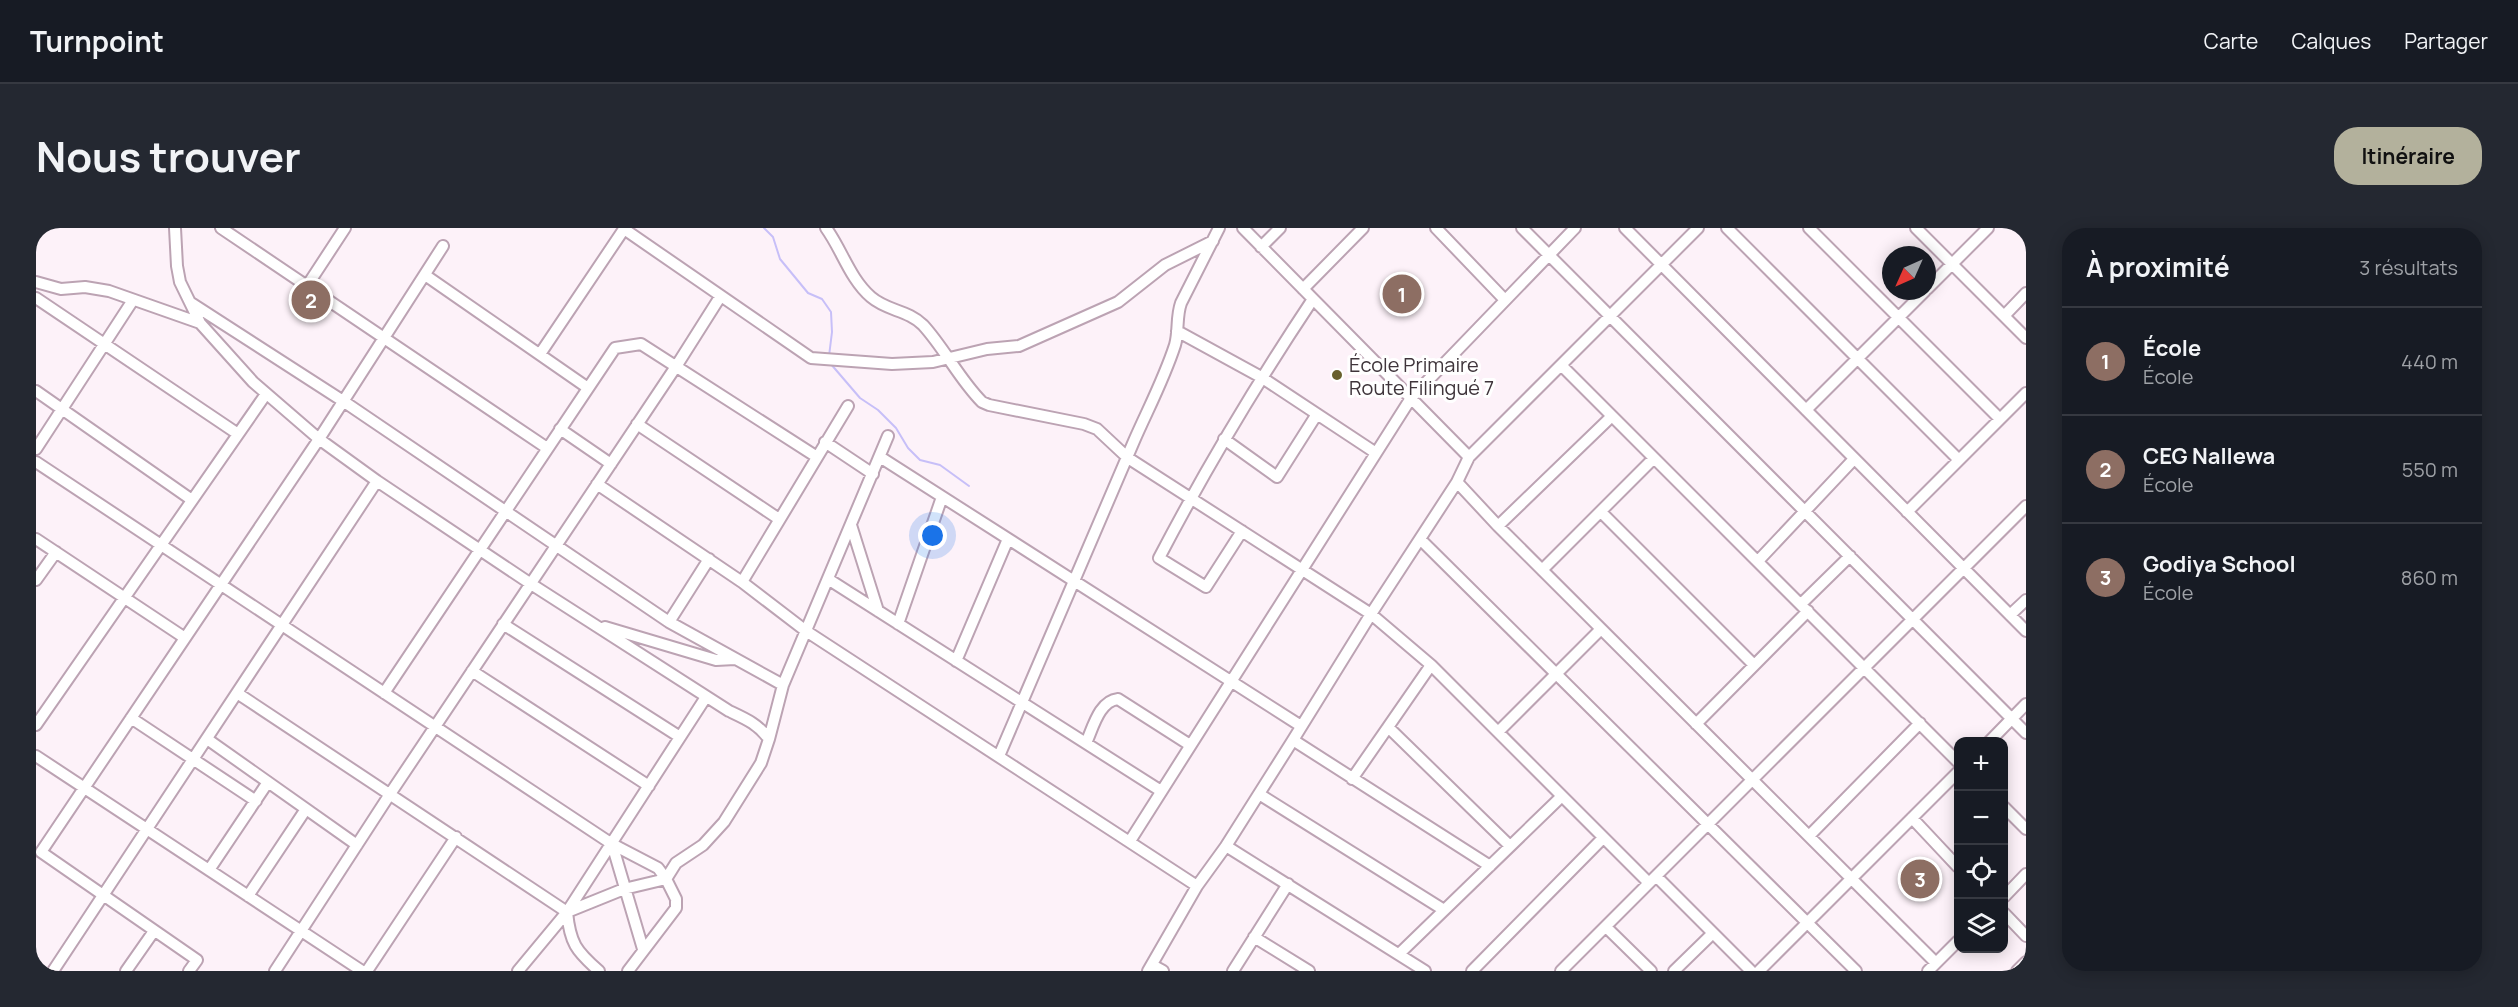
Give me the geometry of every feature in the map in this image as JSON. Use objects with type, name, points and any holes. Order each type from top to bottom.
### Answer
[{"type":"street","points":[[175,228],[180,282],[200,323],[266,394],[319,440],[531,584],[706,697],[752,722],[761,728],[769,739]]},
{"type":"street","points":[[221,228],[547,448]]},
{"type":"street","points":[[307,286],[345,228]]},
{"type":"street","points":[[826,228],[862,290],[882,306],[905,312],[915,318],[935,340],[982,402],[1092,427],[1128,458],[1371,614],[1431,665],[1603,838],[1713,933],[1751,971]]},
{"type":"street","points":[[999,756],[1163,380],[1177,331],[1181,303],[1219,228]]},
{"type":"street","points":[[1243,228],[1469,457]]},
{"type":"street","points":[[1261,246],[1280,228]]},
{"type":"street","points":[[1303,289],[1363,228]]},
{"type":"street","points":[[1436,228],[1505,300]]},
{"type":"street","points":[[1522,228],[2026,733]]},
{"type":"street","points":[[1130,841],[1411,398],[1575,228]]},
{"type":"street","points":[[1624,228],[2026,631]]},
{"type":"street","points":[[1163,971],[1150,968],[1197,886],[1226,846],[1371,614],[1457,482],[1469,457],[1698,228]]},
{"type":"street","points":[[1727,228],[1959,460]]},
{"type":"street","points":[[1809,228],[2001,419]]},
{"type":"street","points":[[1916,228],[2026,338]]},
{"type":"street","points":[[1936,280],[1988,228]]},
{"type":"street","points":[[540,354],[624,230],[811,358],[892,364],[933,362],[987,349],[1019,346],[1118,302],[1165,265],[1213,241]]},
{"type":"street","points":[[189,971],[197,960],[41,852],[319,440],[443,246]]},
{"type":"street","points":[[424,275],[588,388]]},
{"type":"street","points":[[36,282],[61,289],[85,287],[109,291],[200,323]]},
{"type":"street","points":[[2004,316],[2026,293]]},
{"type":"street","points":[[275,971],[720,297]]},
{"type":"street","points":[[36,298],[238,434]]},
{"type":"street","points":[[1242,531],[1206,587],[1159,558],[1224,439],[1261,377],[1313,299]]},
{"type":"street","points":[[36,449],[133,300]]},
{"type":"street","points":[[1806,410],[1916,300]]},
{"type":"street","points":[[190,302],[343,401],[669,622],[783,685]]},
{"type":"street","points":[[1177,331],[1261,377],[1376,453]]},
{"type":"street","points":[[384,693],[615,348],[641,344],[817,456]]},
{"type":"street","points":[[1561,365],[1954,757]]},
{"type":"street","points":[[36,391],[192,500]]},
{"type":"street","points":[[1907,512],[2026,393]]},
{"type":"street","points":[[36,725],[266,394]]},
{"type":"street","points":[[742,582],[848,406]]},
{"type":"street","points":[[1224,439],[1277,477],[1317,414]]},
{"type":"street","points":[[1498,526],[1612,416]]},
{"type":"street","points":[[637,424],[779,519]]},
{"type":"street","points":[[560,429],[611,464]]},
{"type":"street","points":[[567,912],[624,889],[666,879],[676,863],[703,845],[724,822],[761,763],[783,685],[888,436]]},
{"type":"street","points":[[825,442],[873,474]]},
{"type":"street","points":[[880,457],[1301,726]]},
{"type":"street","points":[[1542,570],[1654,458]]},
{"type":"street","points":[[1758,561],[1854,459]]},
{"type":"street","points":[[36,462],[612,844],[658,868],[676,899],[676,908],[628,971]]},
{"type":"street","points":[[53,971],[377,481]]},
{"type":"street","points":[[1457,482],[1498,526],[1809,836],[1932,967],[1954,946]]},
{"type":"street","points":[[597,484],[742,582],[806,631],[1197,886]]},
{"type":"street","points":[[898,624],[942,497]]},
{"type":"street","points":[[1561,971],[2026,506]]},
{"type":"street","points":[[1600,512],[1754,665]]},
{"type":"street","points":[[851,525],[878,611]]},
{"type":"street","points":[[36,539],[185,638]]},
{"type":"street","points":[[956,661],[1008,539]]},
{"type":"street","points":[[1420,539],[1856,971]]},
{"type":"street","points":[[36,580],[56,552]]},
{"type":"street","points":[[1696,724],[1754,665],[1850,556]]},
{"type":"street","points":[[669,622],[709,559]]},
{"type":"street","points":[[828,579],[1161,791]]},
{"type":"street","points":[[2010,615],[2026,600]]},
{"type":"street","points":[[594,623],[716,660],[735,659]]},
{"type":"street","points":[[503,624],[680,737]]},
{"type":"street","points":[[1498,732],[1601,629]]},
{"type":"street","points":[[1352,779],[1431,665]]},
{"type":"street","points":[[472,671],[649,786]]},
{"type":"street","points":[[237,693],[567,912]]},
{"type":"street","points":[[518,971],[567,912],[706,697]]},
{"type":"street","points":[[1086,743],[1104,705],[1111,700],[1118,699],[1190,745]]},
{"type":"street","points":[[1993,737],[2026,704]]},
{"type":"street","points":[[131,718],[256,801]]},
{"type":"street","points":[[1809,836],[1920,723]]},
{"type":"street","points":[[1388,727],[1510,846]]},
{"type":"street","points":[[207,739],[357,845]]},
{"type":"street","points":[[1293,740],[1490,866]]},
{"type":"street","points":[[36,756],[362,971]]},
{"type":"street","points":[[1759,971],[1954,777]]},
{"type":"street","points":[[209,870],[268,782]]},
{"type":"street","points":[[1259,794],[1444,910]]},
{"type":"street","points":[[1399,954],[1562,796]]},
{"type":"street","points":[[248,896],[306,809]]},
{"type":"street","points":[[2008,811],[2026,829]]},
{"type":"street","points":[[1912,818],[1954,862]]},
{"type":"street","points":[[368,971],[456,837]]},
{"type":"street","points":[[1472,971],[1603,838]]},
{"type":"street","points":[[612,844],[643,949]]},
{"type":"street","points":[[1226,846],[1425,971]]},
{"type":"street","points":[[2008,893],[2026,874]]},
{"type":"street","points":[[1233,971],[1288,884]]},
{"type":"street","points":[[567,912],[569,935],[575,949],[599,971]]},
{"type":"street","points":[[2008,918],[2026,936]]},
{"type":"street","points":[[1606,927],[1651,971]]},
{"type":"street","points":[[126,971],[154,931]]},
{"type":"street","points":[[1674,971],[1713,933]]},
{"type":"street","points":[[1254,937],[1309,971]]},
{"type":"street","points":[[2017,971],[2026,962]]},
{"type":"waterway","points":[[764,228],[773,237],[780,259],[808,293],[822,299],[831,312],[832,332],[829,356]]},
{"type":"waterway","points":[[830,363],[860,398],[878,410],[896,428],[908,448],[920,460],[940,465],[969,486]]},
{"type":"place","name":"École","points":[[1402,294]]},
{"type":"place","name":"CEG Nallewa","points":[[311,300]]},
{"type":"place","name":"École Primaire Route Filingué 7","points":[[1337,375]]},
{"type":"place","name":"Godiya School","points":[[1920,879]]}]
